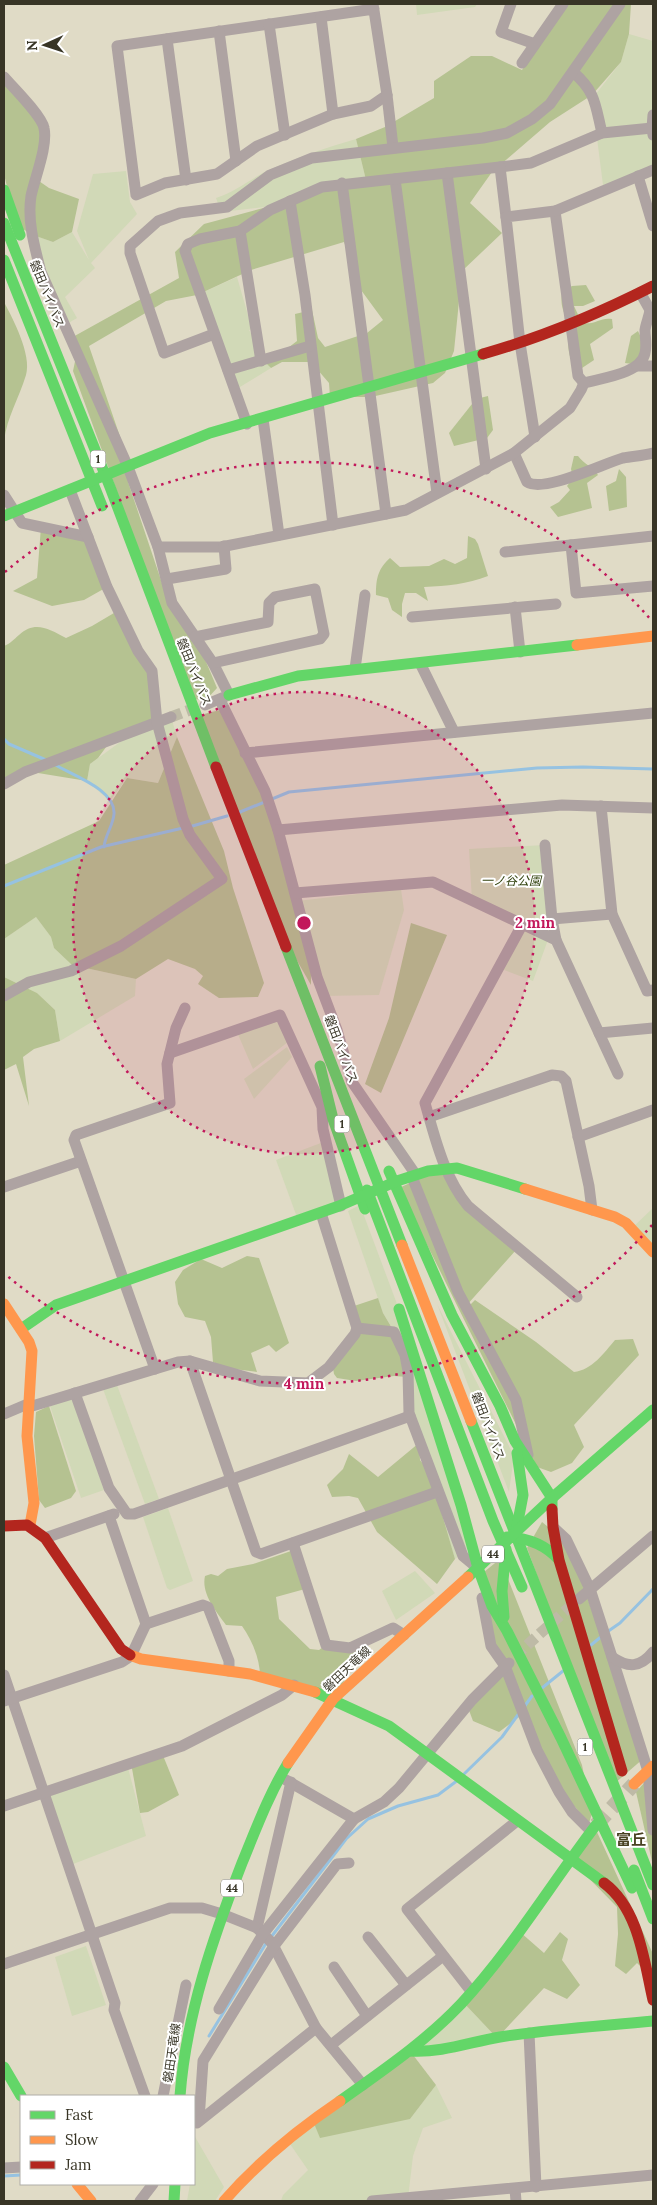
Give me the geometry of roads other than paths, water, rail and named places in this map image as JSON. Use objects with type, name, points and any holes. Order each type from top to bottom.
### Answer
[{"type":"main road","points":[[4,190],[64,372]]},
{"type":"main road","name":"磐田バイパス","points":[[4,223],[64,372],[653,1885]]},
{"type":"main road","name":"1","points":[[4,260],[105,513]]},
{"type":"main road","points":[[4,282],[51,381]]},
{"type":"main road","points":[[4,516],[210,434],[520,343],[572,325],[641,294],[653,286]]},
{"type":"main road","points":[[224,698],[298,676],[653,636]]},
{"type":"main road","name":"磐田バイパス","points":[[239,858],[493,1521],[528,1602]]},
{"type":"main road","points":[[332,1063],[373,1135]]},
{"type":"main road","name":"1","points":[[320,1066],[333,1119],[392,1286],[478,1568],[492,1606],[507,1631],[562,1738],[653,1930]]},
{"type":"main road","points":[[384,1160],[452,1315],[500,1406],[515,1441],[552,1498],[553,1527],[559,1560],[608,1728],[653,1870]]},
{"type":"main road","points":[[21,1328],[56,1305],[341,1206],[411,1177],[445,1167],[457,1168],[615,1217],[626,1223],[653,1252]]},
{"type":"main road","points":[[4,1304],[21,1328],[32,1351],[27,1436],[34,1503],[30,1524]]},
{"type":"main road","name":"磐田天竜線","points":[[180,2095],[182,2068],[195,2003],[222,1914],[260,1818],[280,1776],[333,1699],[478,1568],[552,1498],[653,1410]]},
{"type":"main road","points":[[507,1631],[502,1606],[503,1565],[523,1495],[515,1441]]},
{"type":"main road","points":[[465,1521],[483,1534],[513,1535],[541,1543],[552,1550],[559,1560]]},
{"type":"main road","points":[[4,1526],[18,1523],[30,1524],[45,1538],[121,1649],[131,1656],[141,1660],[250,1674],[294,1685],[333,1699],[389,1726],[616,1892],[625,1905],[632,1923],[653,2000]]},
{"type":"main road","points":[[634,1784],[651,1768]]},
{"type":"main road","points":[[224,2201],[257,2164],[282,2143],[410,2051],[439,2026],[520,1932],[570,1859],[594,1828]]},
{"type":"main road","points":[[621,1838],[653,1919]]},
{"type":"main road","points":[[410,2051],[425,2053],[451,2050],[497,2038],[529,2033],[653,2021]]},
{"type":"main road","points":[[4,2067],[9,2087],[20,2095]]},
{"type":"main road","points":[[78,2185],[91,2201]]},
{"type":"main road","points":[[174,2201],[175,2185]]},
{"type":"street","points":[[511,4],[501,32],[535,44]]},
{"type":"street","points":[[522,63],[563,4]]},
{"type":"street","points":[[214,334],[164,353],[130,253],[130,246],[158,221],[180,213],[227,207],[270,175],[312,158],[483,138],[507,133],[532,120],[550,104],[620,4]]},
{"type":"street","points":[[387,95],[371,106],[333,114],[257,146],[217,174],[165,183],[136,195],[118,46],[321,17],[374,7],[387,95],[393,148]]},
{"type":"street","points":[[321,17],[333,114]]},
{"type":"street","points":[[269,24],[285,134]]},
{"type":"street","points":[[219,31],[236,161]]},
{"type":"street","points":[[167,39],[186,180]]},
{"type":"street","points":[[572,72],[587,84],[591,92],[602,133]]},
{"type":"street","points":[[4,77],[40,119],[44,128],[44,144],[31,197],[30,217],[34,246],[42,272],[158,547],[172,603],[213,664],[245,753],[265,791],[278,830],[317,977],[337,1030],[352,1082],[411,1177],[458,1292],[516,1400],[530,1465]]},
{"type":"street","points":[[247,424],[185,251],[188,244],[200,239],[240,230],[270,210],[322,187],[531,163],[602,133],[652,131],[653,115]]},
{"type":"street","points":[[500,167],[520,343],[535,437]]},
{"type":"street","points":[[506,217],[555,211],[653,170]]},
{"type":"street","points":[[447,173],[486,470]]},
{"type":"street","points":[[638,176],[653,225]]},
{"type":"street","points":[[395,179],[437,492]]},
{"type":"street","points":[[342,184],[386,514]]},
{"type":"street","points":[[290,201],[305,295],[316,404],[332,525]]},
{"type":"street","points":[[555,211],[578,376],[584,383]]},
{"type":"street","points":[[240,230],[261,361]]},
{"type":"street","points":[[637,366],[645,354],[645,330],[650,310],[641,294]]},
{"type":"street","points":[[228,370],[310,346]]},
{"type":"street","points":[[584,383],[627,371],[637,366],[653,366]]},
{"type":"street","points":[[158,547],[224,546],[406,510],[437,492],[462,482],[514,454],[570,408],[584,383]]},
{"type":"street","points":[[264,419],[279,535]]},
{"type":"street","points":[[514,454],[523,478],[530,484],[539,485],[610,462],[653,453]]},
{"type":"street","points":[[4,996],[29,982],[70,971],[121,946],[222,879],[190,836],[183,819],[157,722],[152,671],[138,651],[115,603],[71,489]]},
{"type":"street","points":[[4,495],[22,523],[88,537]]},
{"type":"street","points":[[505,552],[653,536]]},
{"type":"street","points":[[571,545],[576,593],[653,586]]},
{"type":"street","points":[[167,579],[226,569],[224,546]]},
{"type":"street","points":[[195,637],[268,622],[269,602],[274,597],[315,589],[324,634],[320,639],[213,664]]},
{"type":"street","points":[[355,670],[366,594]]},
{"type":"street","points":[[412,617],[556,604]]},
{"type":"street","points":[[515,607],[520,652]]},
{"type":"street","points":[[420,663],[454,732]]},
{"type":"street","points":[[205,705],[224,698]]},
{"type":"street","points":[[245,753],[653,713]]},
{"type":"street","points":[[4,784],[25,772],[170,717]]},
{"type":"street","points":[[278,830],[562,805],[653,808]]},
{"type":"street","points":[[601,806],[612,914],[647,991],[653,990]]},
{"type":"street","points":[[545,845],[552,919],[556,940],[618,1074]]},
{"type":"street","points":[[295,893],[433,882],[556,940]]},
{"type":"street","points":[[552,919],[612,914]]},
{"type":"street","points":[[522,925],[425,1103],[445,1167],[457,1192],[468,1206],[577,1297]]},
{"type":"street","points":[[155,1369],[74,1140],[76,1135],[170,1103],[168,1064],[176,1028],[185,1008]]},
{"type":"street","points":[[170,1053],[280,1015],[322,1107],[323,1129],[341,1206]]},
{"type":"street","points":[[599,1034],[653,1028]]},
{"type":"street","points":[[429,1118],[552,1075],[561,1076],[566,1081],[592,1210]]},
{"type":"street","points":[[578,1137],[653,1110]]},
{"type":"street","points":[[4,1187],[81,1161]]},
{"type":"street","points":[[4,1414],[155,1369],[190,1361],[260,1381],[308,1383],[329,1367],[355,1334],[357,1328],[321,1213]]},
{"type":"street","points":[[357,1328],[394,1332],[401,1342],[408,1371],[410,1416],[463,1556],[478,1568],[491,1646],[505,1666],[537,1750],[559,1792],[572,1812],[594,1828]]},
{"type":"street","points":[[190,1361],[256,1552],[261,1554],[438,1492]]},
{"type":"street","points":[[75,1393],[109,1488],[127,1514],[134,1514],[410,1416]]},
{"type":"street","points":[[45,1538],[124,1510]]},
{"type":"street","points":[[8,1700],[122,1662],[131,1656],[146,1624],[109,1516]]},
{"type":"street","points":[[553,1527],[566,1539],[590,1589],[651,1768],[653,1830]]},
{"type":"street","points":[[579,1599],[653,1536]]},
{"type":"street","points":[[293,1543],[326,1645],[350,1648],[393,1628],[404,1635]]},
{"type":"street","points":[[146,1624],[202,1606],[208,1607],[229,1661],[228,1671]]},
{"type":"street","points":[[612,1657],[622,1664],[637,1665],[644,1662],[653,1652]]},
{"type":"street","points":[[219,2009],[266,1937],[354,1818],[384,1802],[399,1788],[472,1700],[513,1658]]},
{"type":"street","points":[[4,1675],[8,1700],[43,1792],[115,2003],[114,2010],[145,2095]]},
{"type":"street","points":[[4,1806],[182,1746],[282,1695],[294,1685]]},
{"type":"street","points":[[280,1776],[354,1818]]},
{"type":"street","points":[[266,1937],[291,1782]]},
{"type":"street","points":[[471,1991],[407,1910],[517,1821]]},
{"type":"street","points":[[316,2028],[197,2122],[203,2061],[266,1937],[337,1864],[349,1863]]},
{"type":"street","points":[[4,1964],[170,1908],[202,1908],[222,1914],[266,1937],[316,2028],[363,2085]]},
{"type":"street","points":[[368,1937],[406,1986]]},
{"type":"street","points":[[331,2045],[443,1956]]},
{"type":"street","points":[[334,1967],[367,2016]]},
{"type":"street","points":[[163,2095],[186,1985]]},
{"type":"street","points":[[529,2033],[536,2187]]},
{"type":"street","points":[[4,2168],[20,2167]]},
{"type":"street","points":[[372,2201],[653,2175]]},
{"type":"street","points":[[140,2201],[152,2185]]},
{"type":"street","points":[[515,2189],[516,2201]]},
{"type":"waterway","points":[[4,739],[9,744],[46,760]]},
{"type":"waterway","points":[[54,764],[100,790],[113,805],[114,814],[104,847]]},
{"type":"waterway","points":[[240,812],[289,792],[537,768],[653,769]]},
{"type":"waterway","points":[[189,827],[227,816]]},
{"type":"waterway","points":[[4,886],[101,847],[183,828]]},
{"type":"waterway","points":[[607,1632],[620,1623],[653,1589]]},
{"type":"waterway","points":[[591,1645],[602,1636]]},
{"type":"waterway","points":[[542,1688],[563,1671]]},
{"type":"waterway","points":[[524,1707],[532,1696]]},
{"type":"waterway","points":[[464,1774],[502,1737],[520,1712]]},
{"type":"waterway","points":[[209,2036],[265,1945],[346,1839],[368,1819],[398,1806],[438,1795],[458,1780]]},
{"type":"waterway","points":[[4,2176],[20,2175]]},
{"type":"tunnel","points":[[171,717],[198,707]]},
{"type":"tunnel","points":[[515,1656],[574,1603]]},
{"type":"tunnel","points":[[596,1825],[634,1784]]},
{"type":"district","name":"富丘","points":[[631,1840]]},
{"type":"park label","name":"一ノ谷公園","points":[[511,881]]}]
